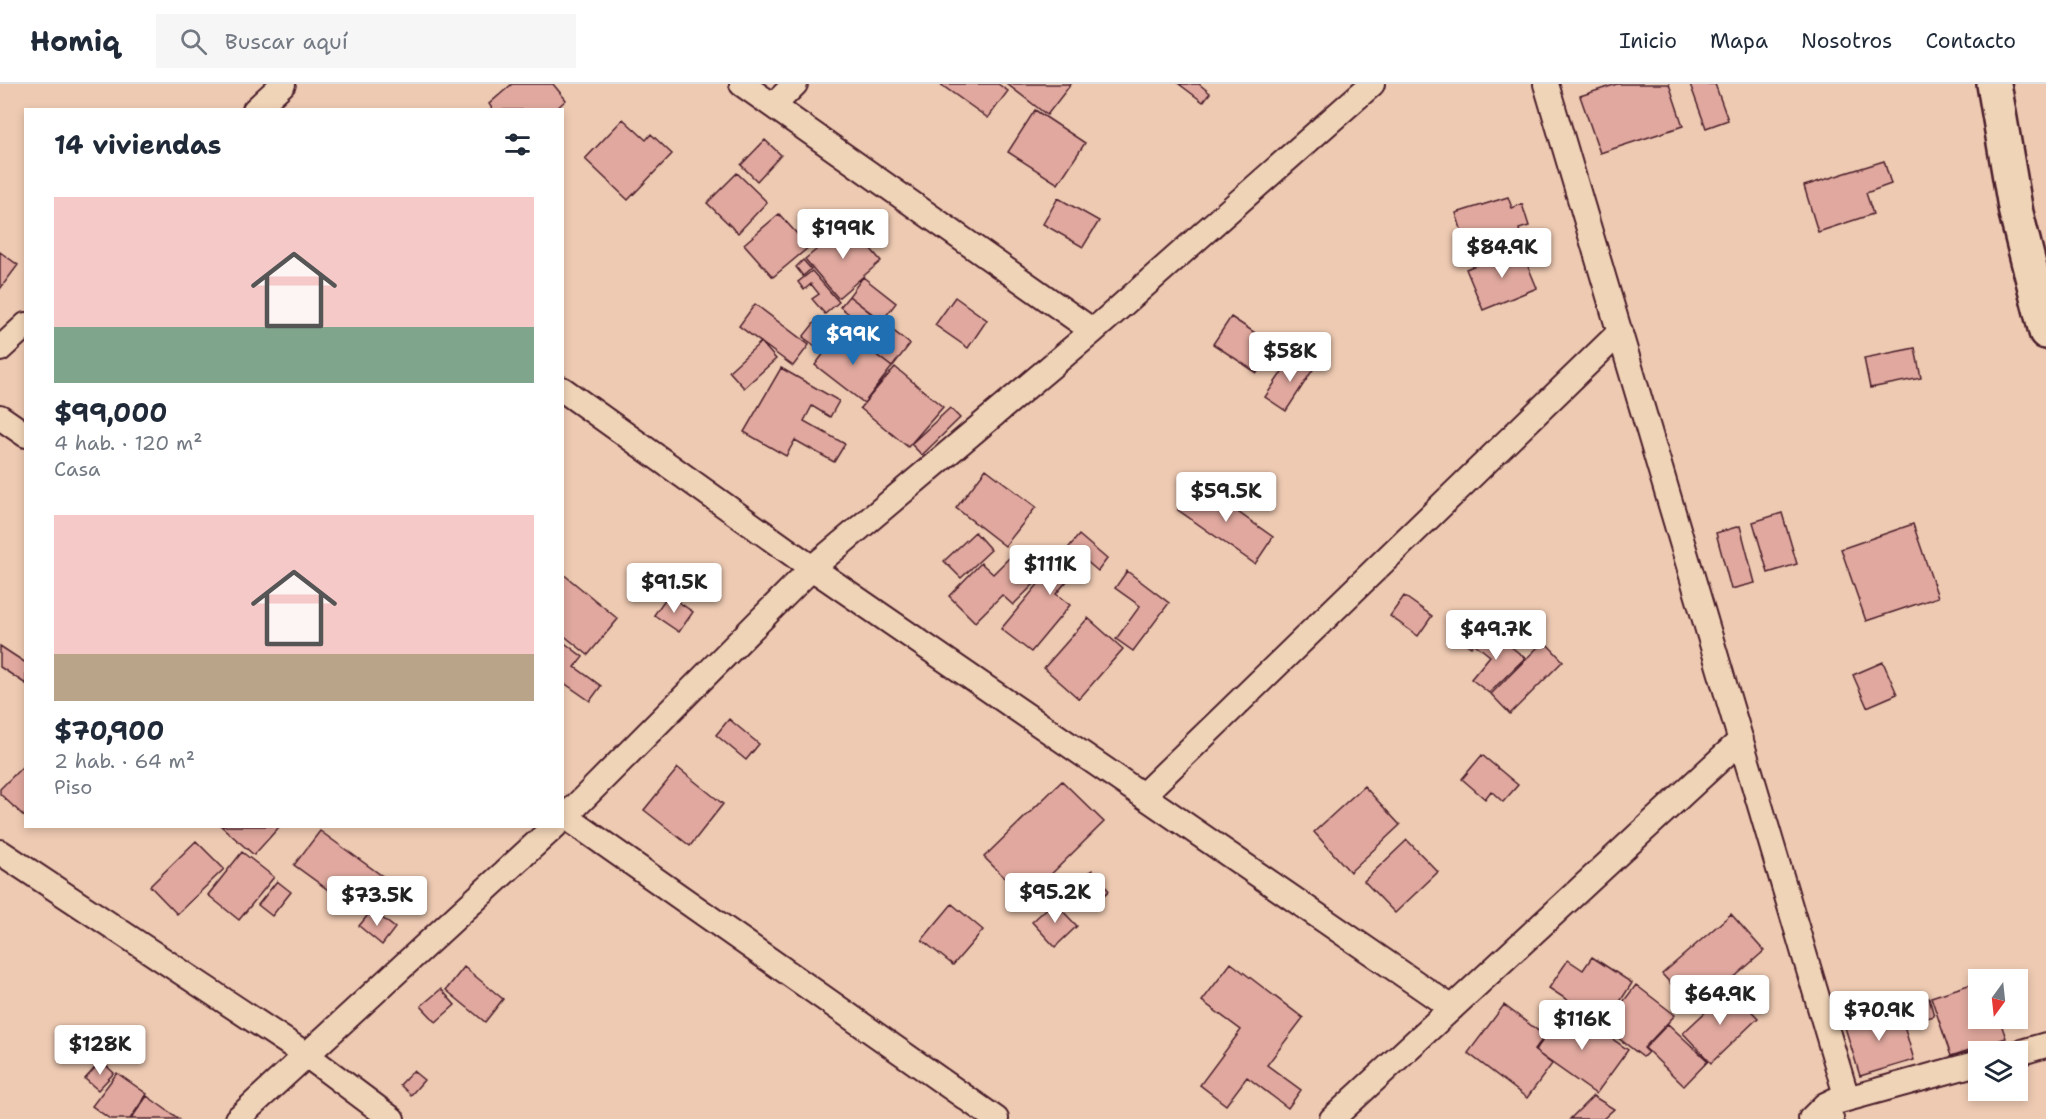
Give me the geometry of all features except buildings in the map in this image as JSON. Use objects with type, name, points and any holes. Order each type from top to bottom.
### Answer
[{"type":"main road","points":[[1994,84],[2016,213],[2046,332]]},
{"type":"street","points":[[257,108],[283,84]]},
{"type":"street","points":[[742,84],[1093,331]]},
{"type":"street","points":[[774,105],[795,84]]},
{"type":"street","points":[[564,817],[812,568],[1093,331],[1372,84]]},
{"type":"street","points":[[1546,84],[1846,1095],[1822,1114]]},
{"type":"street","points":[[0,349],[24,327]]},
{"type":"street","points":[[1143,795],[1620,332]]},
{"type":"street","points":[[564,390],[812,568],[1452,1008]]},
{"type":"street","points":[[0,417],[24,434]]},
{"type":"street","points":[[1332,1119],[1741,740]]},
{"type":"street","points":[[564,820],[996,1119]]},
{"type":"street","points":[[237,1119],[552,828]]},
{"type":"street","points":[[0,852],[305,1054],[392,1119]]},
{"type":"street","points":[[2028,1050],[2046,1045]]},
{"type":"street","points":[[1822,1114],[1968,1066]]}]
